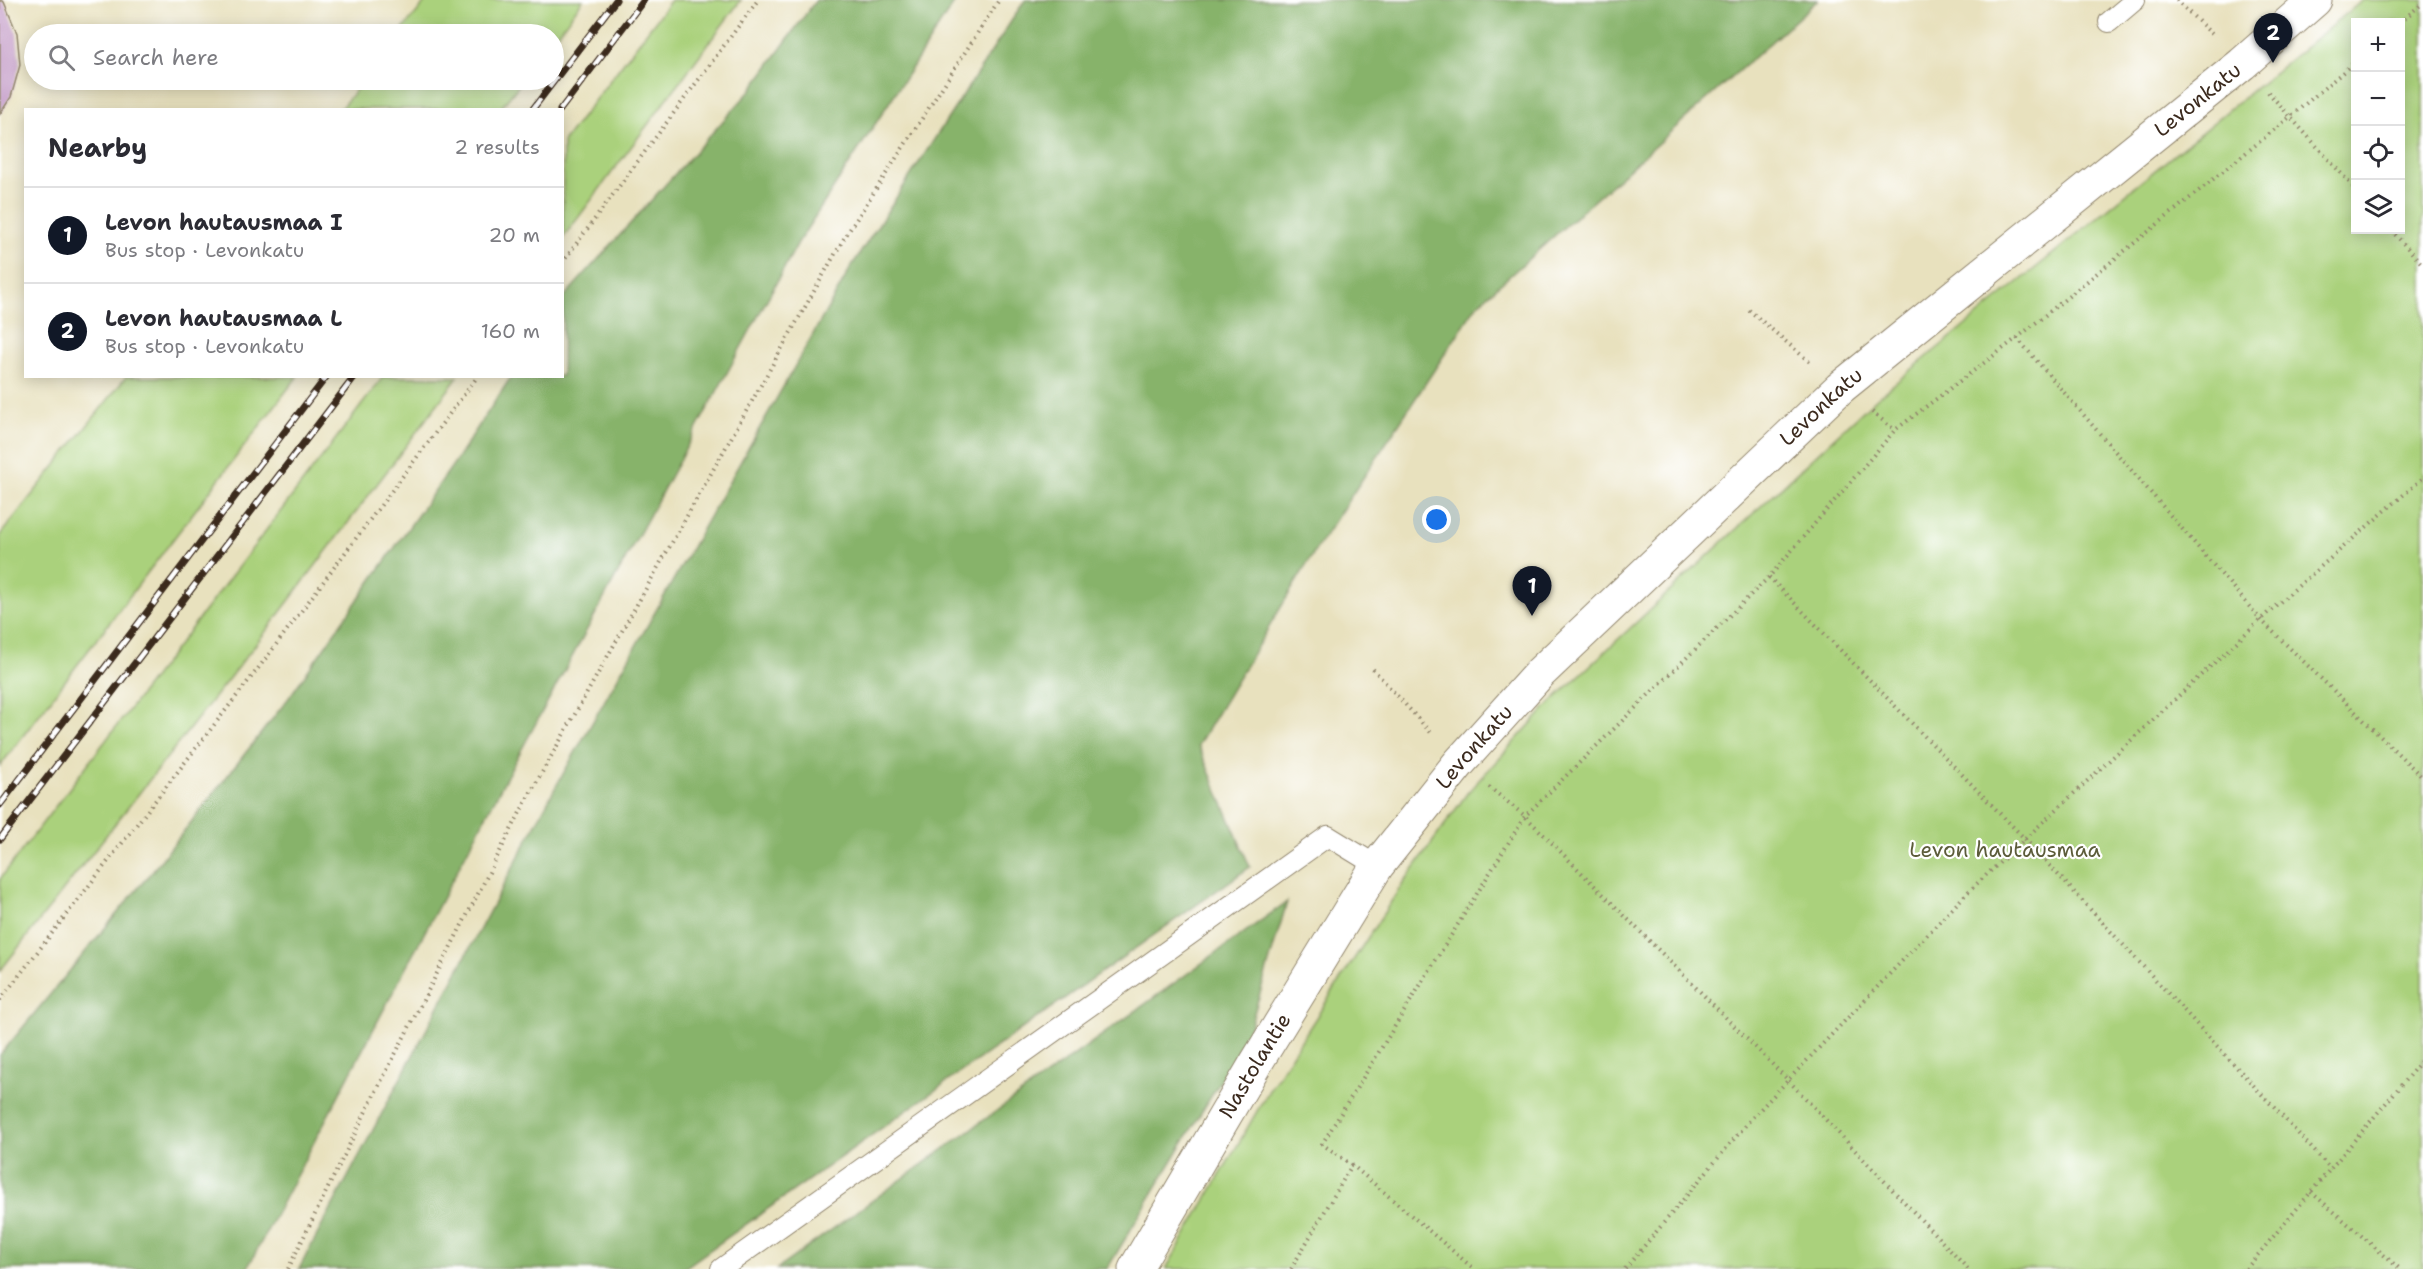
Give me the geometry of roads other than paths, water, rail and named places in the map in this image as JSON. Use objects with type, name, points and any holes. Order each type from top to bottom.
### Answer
[{"type":"main road","name":"Levonkatu","points":[[1377,866],[1459,763],[1540,673],[1840,388],[2242,64],[2315,0]]},
{"type":"main road","name":"Nastolantie","points":[[1135,1269],[1256,1063],[1377,866]]},
{"type":"lane","points":[[2109,22],[2135,0]]},
{"type":"lane","points":[[721,1269],[1329,836],[1377,866]]},
{"type":"railway","points":[[564,68],[616,0]]},
{"type":"railway","points":[[562,108],[644,0]]},
{"type":"railway","points":[[534,108],[547,90]]},
{"type":"railway","points":[[0,805],[325,378]]},
{"type":"railway","points":[[0,839],[353,378]]},
{"type":"place","name":"Levon hautausmaa L","points":[[2273,63]]},
{"type":"place","name":"Levon hautausmaa I","points":[[1532,616]]},
{"type":"park label","name":"Levon hautausmaa","points":[[2005,850]]}]
